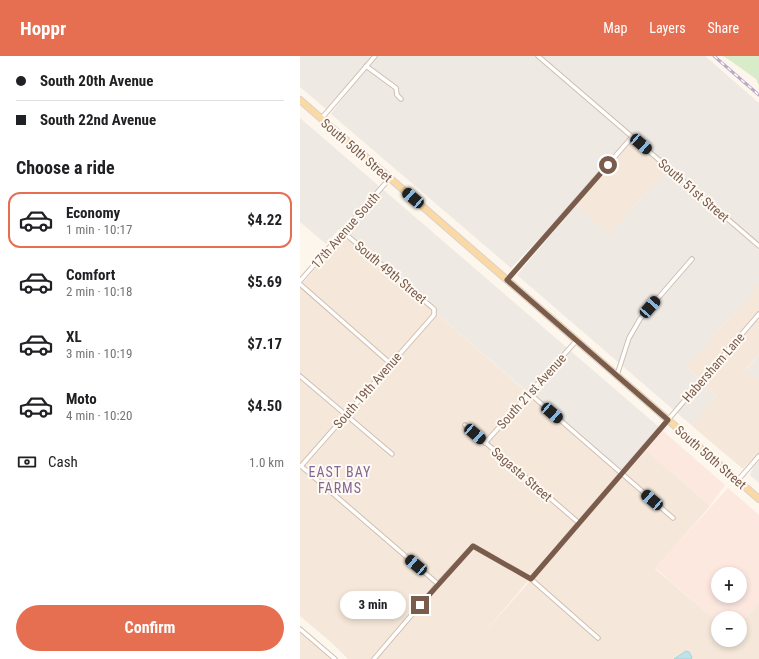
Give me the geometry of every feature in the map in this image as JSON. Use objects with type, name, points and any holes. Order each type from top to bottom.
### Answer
[{"type":"main road","name":"South 50th Street","points":[[300,100],[759,499]]},
{"type":"street","points":[[322,119],[375,56]]},
{"type":"street","name":"South 51st Street","points":[[538,56],[759,246]]},
{"type":"street","points":[[366,66],[396,88],[397,95],[401,99]]},
{"type":"street","points":[[507,280],[632,137]]},
{"type":"street","name":"17th Avenue South","points":[[300,282],[390,178]]},
{"type":"street","name":"South 49th Street","points":[[343,232],[434,309],[434,315]]},
{"type":"street","points":[[617,375],[629,338],[640,319],[692,259]]},
{"type":"street","points":[[300,282],[391,364]]},
{"type":"street","name":"Habersham Lane","points":[[531,579],[759,314]]},
{"type":"street","name":"South 19th Avenue","points":[[434,315],[301,466],[438,584]]},
{"type":"street","name":"South 21st Avenue","points":[[485,443],[577,340]]},
{"type":"street","points":[[300,376],[392,454]]},
{"type":"street","points":[[529,393],[673,518]]},
{"type":"street","name":"Sagasta Street","points":[[465,425],[579,523]]},
{"type":"street","points":[[738,480],[759,456]]},
{"type":"street","points":[[374,659],[438,584],[473,546],[531,579],[598,638]]},
{"type":"street","points":[[300,629],[335,659]]},
{"type":"shaded area","points":[[300,56],[373,56],[326,109],[300,87]]},
{"type":"shaded area","points":[[376,56],[536,56],[629,137],[580,195],[511,268],[331,114]]},
{"type":"shaded area","points":[[539,56],[705,56],[759,103],[759,246]]},
{"type":"shaded area","points":[[300,118],[659,427],[621,473],[339,229],[326,244],[300,222]]},
{"type":"shaded area","points":[[633,138],[668,169],[609,234],[576,205]]},
{"type":"shaded area","points":[[668,169],[759,247],[759,285],[686,366],[716,396],[691,425],[517,275],[576,205],[609,234]]},
{"type":"shaded area","points":[[345,234],[620,473],[482,635],[646,450],[710,506],[655,569],[711,616],[711,647],[747,647],[747,616],[759,602],[759,659],[348,659],[332,643],[300,616],[300,286]]},
{"type":"shaded area","points":[[759,285],[759,354],[746,369],[759,381],[759,453],[743,469],[691,425],[716,396],[686,366]]},
{"type":"shaded area","points":[[759,354],[759,381],[746,370]]},
{"type":"shaded area","points":[[663,431],[725,485],[710,506],[646,450]]},
{"type":"shaded area","points":[[759,461],[759,483],[750,475],[753,468]]},
{"type":"shaded area","points":[[728,488],[759,515],[759,602],[747,616],[747,611],[711,611],[711,616],[655,568]]},
{"type":"shaded area","points":[[300,628],[330,659],[300,659]]},
{"type":"green space","points":[[723,56],[759,56],[759,86],[756,79]]},
{"type":"water","points":[[686,651],[689,652],[692,657],[691,659],[674,659]]},
{"type":"railway","points":[[714,56],[759,95]]},
{"type":"district","name":"EAST BAY FARMS","points":[[340,480]]},
{"type":"route","points":[[420,605],[473,546],[531,579],[668,420],[507,280],[608,165]]}]
